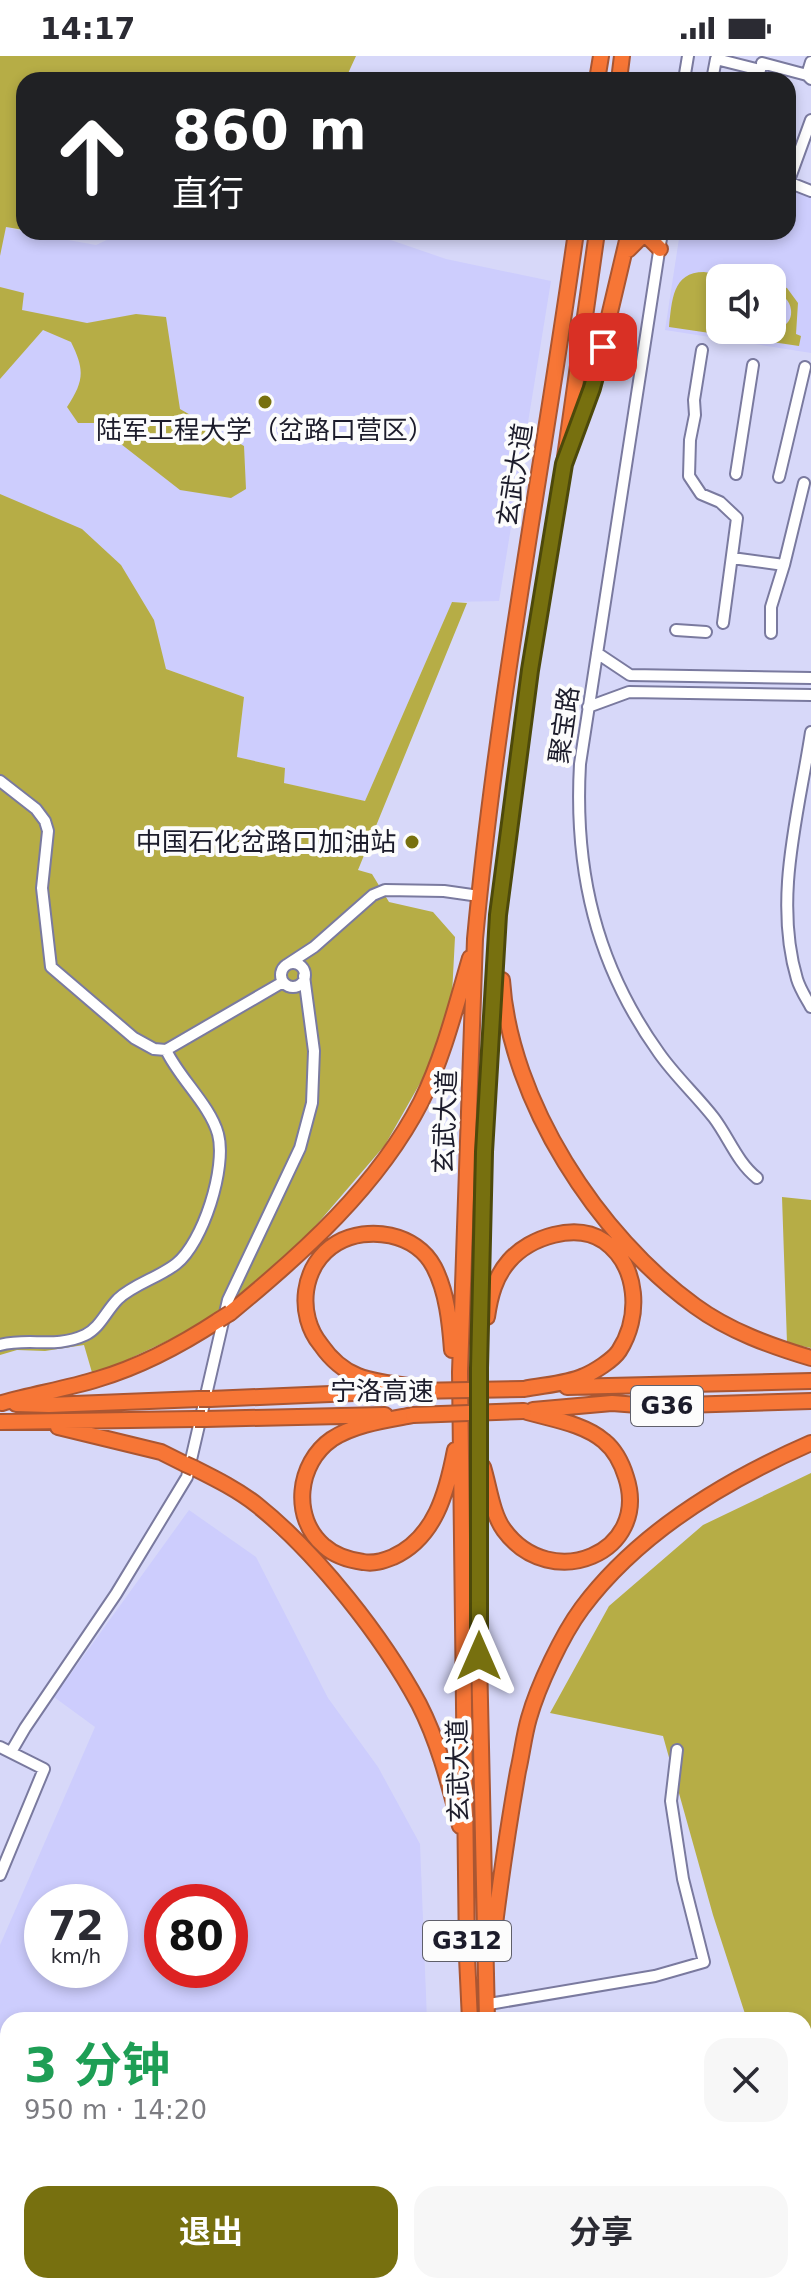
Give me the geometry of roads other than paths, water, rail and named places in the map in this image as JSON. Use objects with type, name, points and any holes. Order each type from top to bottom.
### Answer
[{"type":"highway","name":"玄武大道","points":[[469,2012],[460,1402],[475,939],[509,671],[575,240]]},
{"type":"highway","name":"玄武大道","points":[[489,2012],[479,1656],[478,1452],[484,1152],[498,915],[530,670],[564,464],[596,240]]},
{"type":"highway","points":[[564,464],[592,388],[627,240]]},
{"type":"highway","points":[[623,257],[638,240]]},
{"type":"highway","points":[[651,240],[660,249]]},
{"type":"highway","points":[[498,915],[503,994],[513,1040],[526,1082],[575,1179],[611,1228],[655,1273],[696,1307],[727,1326],[779,1349],[811,1358]]},
{"type":"highway","points":[[1,1403],[95,1380],[176,1348],[224,1316],[315,1239],[364,1185],[421,1102],[438,1060],[475,939]]},
{"type":"highway","points":[[479,1368],[492,1290],[509,1260],[535,1241],[573,1231],[603,1240],[627,1267],[634,1298],[630,1328],[617,1354],[583,1377],[524,1389]]},
{"type":"highway","points":[[413,1389],[357,1376],[333,1360],[310,1329],[305,1312],[305,1293],[311,1272],[321,1257],[336,1244],[356,1236],[380,1233],[415,1245],[433,1264],[451,1327],[460,1402]]},
{"type":"highway","name":"宁洛高速","points":[[1,1403],[49,1405],[413,1389],[811,1381]]},
{"type":"highway","name":"宁洛高速","points":[[0,1422],[477,1415],[612,1403],[651,1406],[811,1401]]},
{"type":"highway","points":[[478,1452],[501,1527],[518,1546],[537,1558],[563,1563],[603,1551],[617,1537],[628,1515],[629,1488],[621,1463],[605,1441],[581,1427],[524,1411]]},
{"type":"highway","points":[[413,1415],[378,1421],[352,1430],[332,1439],[313,1456],[302,1485],[306,1518],[324,1546],[346,1559],[380,1562],[400,1554],[419,1540],[443,1498],[461,1418]]},
{"type":"highway","points":[[30,1421],[161,1452],[220,1480],[268,1515],[337,1585],[419,1704],[443,1760],[466,1862]]},
{"type":"highway","points":[[488,1998],[505,1850],[529,1717],[558,1649],[581,1609],[640,1546],[706,1499],[773,1459],[811,1443]]},
{"type":"street","points":[[714,72],[716,59],[784,72]]},
{"type":"street","points":[[809,77],[811,62]]},
{"type":"street","points":[[796,160],[811,120]]},
{"type":"street","name":"聚宝路","points":[[661,240],[580,764],[580,839],[588,897],[608,963],[631,1010],[660,1055],[716,1120],[746,1169],[757,1178]]},
{"type":"street","points":[[702,350],[694,400],[689,476],[701,494],[720,502],[737,518],[723,623]]},
{"type":"street","points":[[736,474],[753,365]]},
{"type":"street","points":[[779,477],[805,367]]},
{"type":"street","points":[[771,633],[771,607],[804,483]]},
{"type":"street","points":[[732,558],[784,565]]},
{"type":"street","points":[[676,630],[706,632]]},
{"type":"street","points":[[597,653],[630,675],[811,678]]},
{"type":"street","points":[[588,707],[629,692],[811,695]]},
{"type":"street","points":[[811,732],[791,845],[787,918],[797,980],[811,1007]]},
{"type":"street","points":[[0,781],[36,809],[48,831],[42,888],[51,967],[134,1038],[154,1049],[166,1050],[286,984],[299,985],[314,947]]},
{"type":"street","points":[[308,1000],[286,984],[281,972],[373,895],[385,890],[444,891],[479,896]]},
{"type":"street","points":[[11,1752],[116,1594],[187,1477],[228,1300],[300,1148],[312,1103],[314,1051],[304,974],[298,964],[288,964]]},
{"type":"street","points":[[0,1345],[10,1342],[61,1342],[87,1334],[119,1299],[179,1263],[198,1234],[214,1188],[219,1137],[215,1124],[174,1067],[166,1050]]},
{"type":"street","points":[[0,1747],[44,1769],[0,1875]]},
{"type":"street","points":[[488,1998],[655,1976],[704,1962],[683,1879],[671,1801],[677,1750]]},
{"type":"place","name":"陆军工程大学（岔路口营区）","points":[[265,402]]},
{"type":"place","name":"中国石化岔路口加油站","points":[[412,842]]}]
